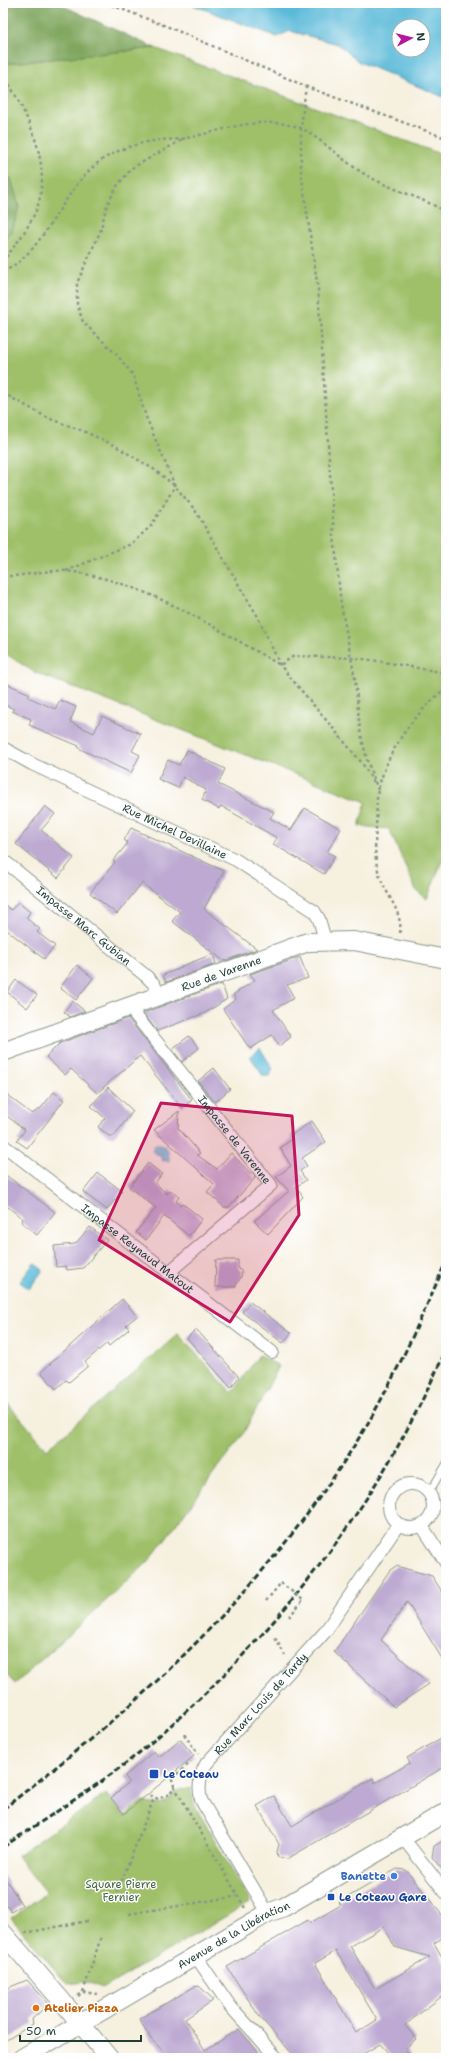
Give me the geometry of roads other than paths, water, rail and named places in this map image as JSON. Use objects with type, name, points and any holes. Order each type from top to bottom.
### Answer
[{"type":"street","name":"Rue Michel Devillaine","points":[[3,748],[32,764],[236,860],[314,912],[319,919],[324,940]]},
{"type":"street","name":"Impasse Marc Gubian","points":[[3,860],[146,976],[154,984],[159,995]]},
{"type":"street","name":"Rue de Varenne","points":[[3,1052],[308,942],[324,940],[354,941],[446,959]]},
{"type":"street","name":"Impasse de Varenne","points":[[128,1006],[271,1186],[168,1273]]},
{"type":"street","name":"Impasse Reynaud Matout","points":[[3,1145],[272,1352]]},
{"type":"street","points":[[414,1484],[422,1487],[429,1493],[434,1507],[428,1521],[422,1526],[410,1529],[398,1525],[393,1519],[389,1502],[392,1495],[398,1488],[414,1484]]},
{"type":"street","name":"Rue Marc Louis de Tardy","points":[[261,1917],[201,1800],[198,1788],[203,1760],[325,1632],[398,1525]]},
{"type":"street","points":[[422,1526],[446,1563]]},
{"type":"street","name":"Avenue de la Libération","points":[[22,2058],[195,1955],[261,1917],[284,1907],[446,1812]]},
{"type":"street","points":[[403,1838],[446,1893]]},
{"type":"street","points":[[8,1939],[109,2058]]},
{"type":"street","points":[[195,1955],[230,2006],[277,2058]]},
{"type":"lane","points":[[429,1493],[446,1464]]},
{"type":"water","points":[[188,3],[446,3],[446,98],[359,62],[338,44],[290,31],[277,37]]},
{"type":"water","points":[[260,1048],[273,1069],[269,1076],[263,1076],[250,1056]]},
{"type":"water","points":[[155,1144],[161,1144],[167,1149],[169,1161],[163,1161],[160,1156],[152,1151]]},
{"type":"water","points":[[34,1263],[43,1270],[29,1289],[20,1282]]},
{"type":"railway","points":[[3,1809],[103,1728],[168,1670],[229,1608],[287,1541],[339,1470],[374,1413],[407,1349],[446,1262]]},
{"type":"railway","points":[[3,1847],[90,1789],[140,1752],[213,1686],[280,1614],[341,1536],[369,1495],[408,1428],[446,1350]]},
{"type":"place","name":"Le Coteau","points":[[154,1774]]},
{"type":"place","name":"Banette","points":[[394,1876]]},
{"type":"place","name":"Le Coteau Gare","points":[[331,1897]]},
{"type":"place","name":"Atelier Pizza","points":[[36,2008]]},
{"type":"park label","name":"Square Pierre Fernier","points":[[121,1890]]}]
